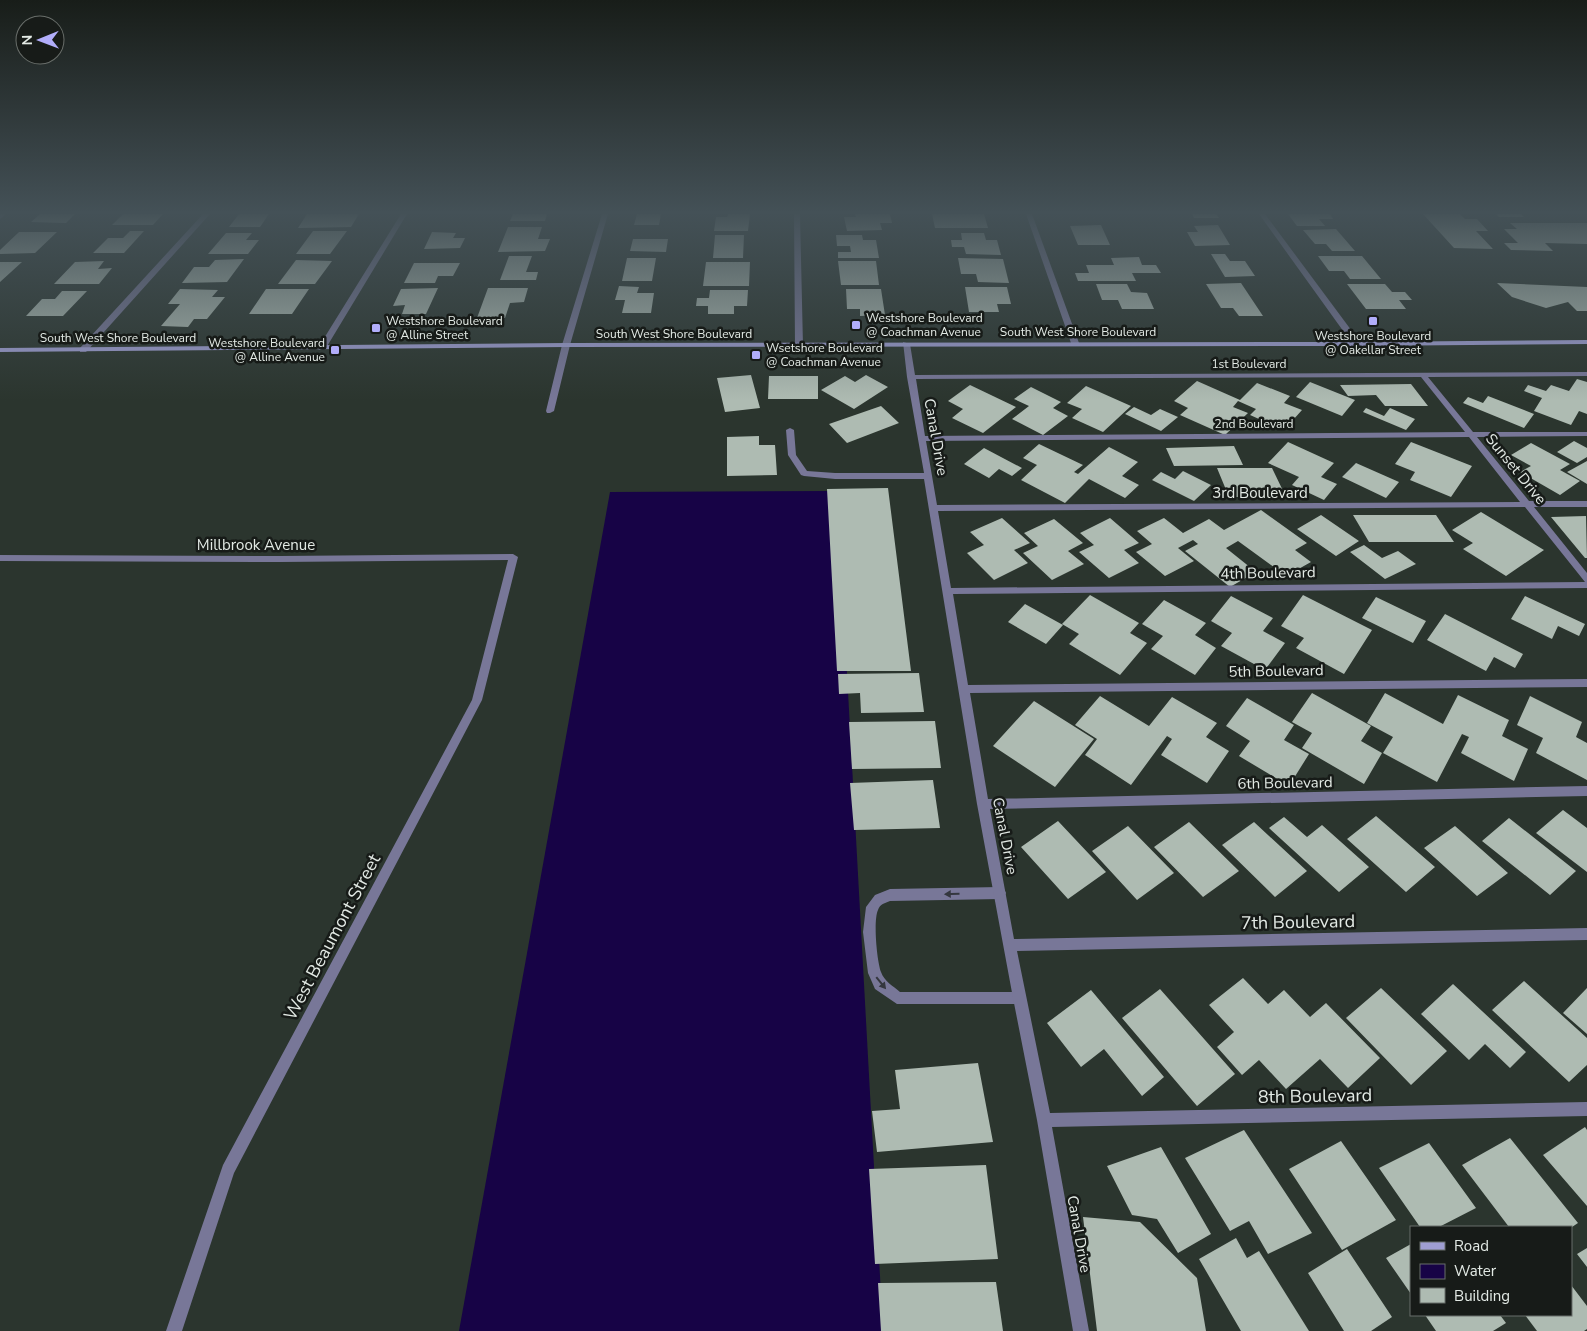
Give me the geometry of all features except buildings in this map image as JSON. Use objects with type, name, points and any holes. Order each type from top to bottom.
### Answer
[{"type":"street","points":[[83,350],[150,276]]},
{"type":"street","points":[[322,348],[366,276]]},
{"type":"street","points":[[550,412],[566,345],[587,276]]},
{"type":"street","points":[[798,276],[799,346]]},
{"type":"street","points":[[1051,276],[1075,343]]},
{"type":"street","points":[[1307,276],[1357,344]]},
{"type":"street","name":"South West Shore Boulevard","points":[[0,350],[566,345],[799,346],[1075,343],[1357,344],[1587,342]]},
{"type":"street","name":"Canal Drive","points":[[906,344],[921,439],[949,591],[983,804],[1044,1120],[1081,1331]]},
{"type":"street","name":"1st Boulevard","points":[[910,372],[1587,374]]},
{"type":"street","name":"Sunset Drive","points":[[1423,375],[1587,579]]},
{"type":"street","points":[[790,430],[792,455],[804,473],[835,476],[928,476]]},
{"type":"street","name":"2nd Boulevard","points":[[921,439],[1587,434]]},
{"type":"street","name":"3rd Boulevard","points":[[934,508],[1587,504]]},
{"type":"street","name":"Millbrook Avenue","points":[[0,558],[280,559],[513,557]]},
{"type":"street","name":"West Beaumont Street","points":[[174,1331],[228,1170],[477,700],[513,557]]},
{"type":"street","name":"4th Boulevard","points":[[949,591],[1587,585]]},
{"type":"street","name":"5th Boulevard","points":[[965,689],[1587,683]]},
{"type":"street","name":"6th Boulevard","points":[[983,804],[1587,791]]},
{"type":"street","points":[[1000,893],[890,895],[879,899],[872,907],[868,932],[874,973],[880,984],[897,998],[1019,998]]},
{"type":"street","name":"7th Boulevard","points":[[1010,945],[1587,934]]},
{"type":"street","name":"8th Boulevard","points":[[1044,1120],[1587,1109]]},
{"type":"water","points":[[837,491],[883,1331],[459,1331],[610,492]]},
{"type":"place","name":"Westshore Boulevard @ Oakellar Street","points":[[1373,321]]},
{"type":"place","name":"Westshore Boulevard @ Coachman Avenue","points":[[856,325]]},
{"type":"place","name":"Westshore Boulevard @ Alline Street","points":[[376,328]]},
{"type":"place","name":"Westshore Boulevard @ Alline Avenue","points":[[335,350]]},
{"type":"place","name":"Wsetshore Boulevard @ Coachman Avenue","points":[[756,355]]}]
